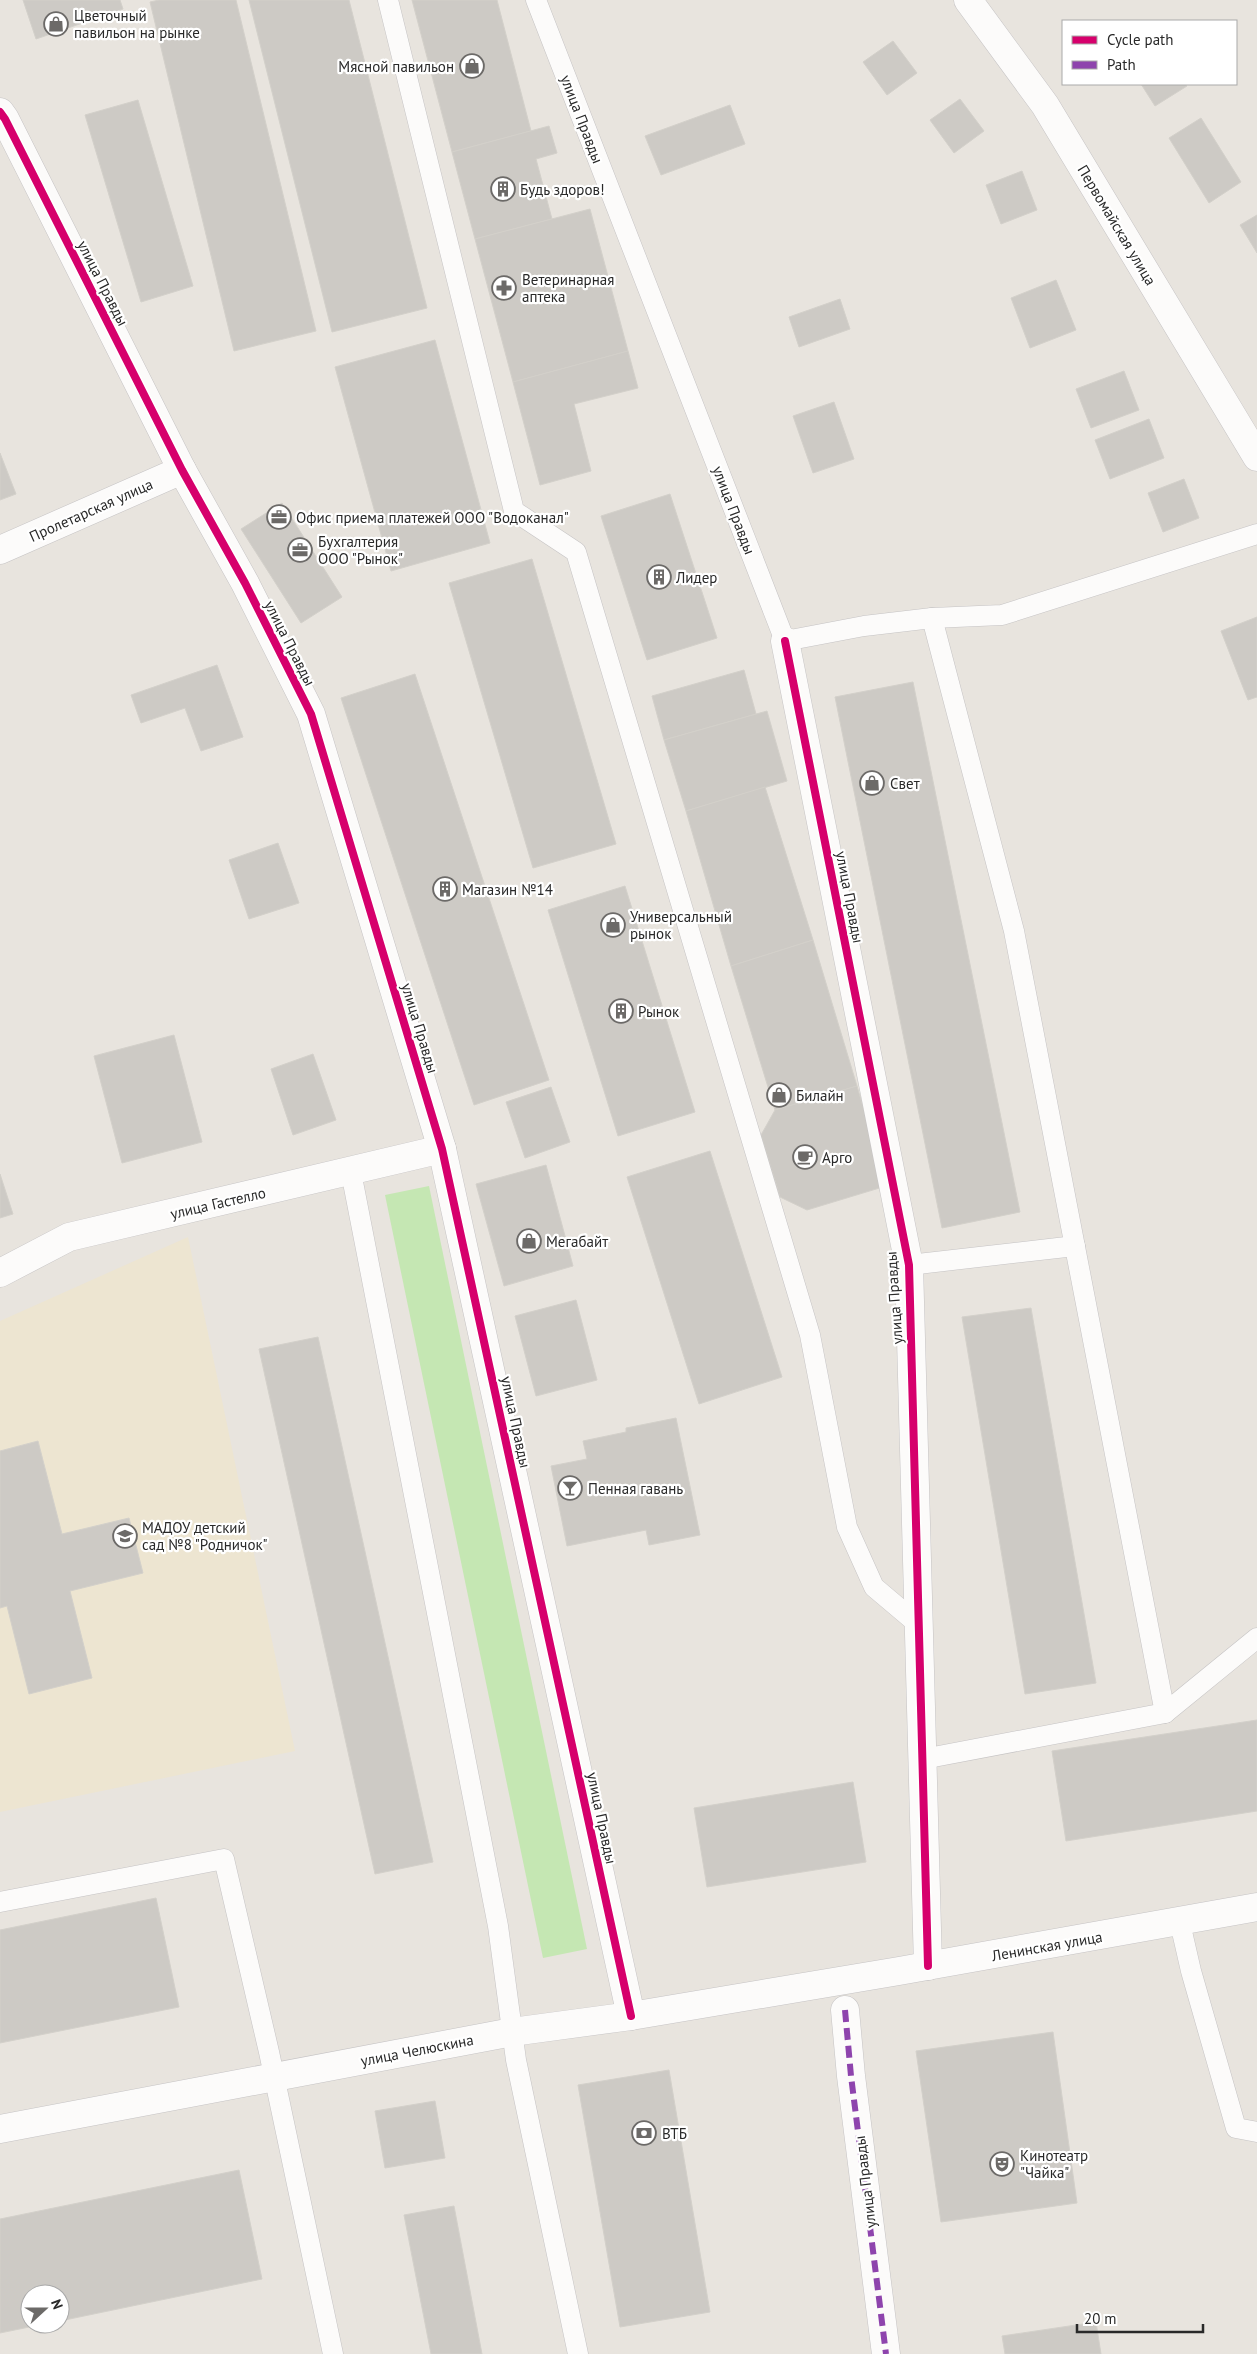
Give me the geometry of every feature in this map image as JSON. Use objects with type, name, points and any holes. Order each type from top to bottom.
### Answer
[{"type":"street","name":"Первомайская улица","points":[[968,0],[1045,105],[1257,457]]},
{"type":"street","name":"улица Правды","points":[[0,112],[10,128],[182,470],[245,583],[311,714],[442,1149],[632,2016]]},
{"type":"street","name":"Пролетарская улица","points":[[0,550],[182,470]]},
{"type":"street","name":"улица Правды","points":[[785,641],[909,1265],[928,1966]]},
{"type":"street","name":"улица Гастелло","points":[[0,1273],[69,1237],[442,1149]]},
{"type":"street","name":"Ленинская улица","points":[[836,1981],[1180,1923],[1257,1907]]},
{"type":"street","name":"улица Челюскина","points":[[0,2129],[512,2032],[632,2016],[836,1981]]},
{"type":"street","name":"улица Правды","points":[[846,2010],[851,2076],[886,2354]]},
{"type":"lane","points":[[388,0],[514,511],[576,552],[810,1335],[846,1528],[874,1587],[919,1625]]},
{"type":"lane","name":"улица Правды","points":[[536,0],[785,641]]},
{"type":"lane","points":[[785,641],[864,626],[932,618],[1002,615],[1257,534]]},
{"type":"lane","points":[[932,618],[1014,931],[1165,1713]]},
{"type":"lane","points":[[351,1172],[498,1926],[516,2060],[578,2354]]},
{"type":"lane","points":[[909,1265],[1074,1246]]},
{"type":"lane","points":[[922,1759],[1165,1713],[1257,1638]]},
{"type":"lane","points":[[0,1902],[224,1859],[274,2076],[333,2354]]},
{"type":"lane","points":[[1180,1923],[1190,1971],[1236,2128],[1257,2132]]},
{"type":"shaded area","name":"МАДОУ детский сад №8 \"Родничок\"","points":[[188,1237],[295,1751],[0,1812],[0,1321]]},
{"type":"green space","points":[[429,1186],[587,1949],[543,1958],[385,1195]]},
{"type":"building","name":"Цветочный павильон на рынке","points":[[23,0],[120,0],[123,9],[36,39]]},
{"type":"building","points":[[159,0],[236,0],[316,331],[234,351],[150,2]]},
{"type":"building","points":[[249,0],[349,0],[427,308],[332,332]]},
{"type":"building","name":"Мясной павильон","points":[[412,0],[497,0],[531,131],[452,152]]},
{"type":"building","points":[[893,41],[917,73],[887,95],[863,62]]},
{"type":"building","points":[[1142,85],[1187,86],[1155,106]]},
{"type":"building","points":[[960,99],[984,131],[954,153],[930,120]]},
{"type":"building","points":[[138,100],[193,286],[141,302],[85,115]]},
{"type":"building","points":[[730,105],[745,144],[661,175],[645,136]]},
{"type":"building","points":[[1201,118],[1241,182],[1209,203],[1169,138]]},
{"type":"building","name":"Будь здоров!","points":[[549,126],[557,153],[536,159],[552,219],[475,239],[452,152]]},
{"type":"building","points":[[1022,171],[1037,210],[1001,224],[986,185]]},
{"type":"building","points":[[590,209],[628,351],[513,382],[475,239]]},
{"type":"building","points":[[1257,215],[1257,253],[1240,225]]},
{"type":"building","points":[[1056,280],[1076,330],[1030,348],[1011,298]]},
{"type":"building","points":[[840,299],[850,329],[799,347],[789,317]]},
{"type":"building","points":[[435,340],[490,543],[391,571],[335,367]]},
{"type":"building","points":[[628,351],[638,388],[574,404],[591,471],[540,485],[513,382]]},
{"type":"building","points":[[1124,371],[1139,410],[1091,428],[1076,389]]},
{"type":"building","points":[[834,402],[854,459],[813,473],[793,416]]},
{"type":"building","points":[[1149,419],[1164,458],[1110,479],[1095,440]]},
{"type":"building","points":[[0,453],[16,494],[0,500]]},
{"type":"building","points":[[1184,479],[1199,518],[1163,532],[1148,493]]},
{"type":"building","name":"Лидер","points":[[670,494],[717,638],[647,660],[601,516]]},
{"type":"building","points":[[282,503],[342,597],[301,623],[241,529]]},
{"type":"building","points":[[532,559],[616,844],[533,868],[449,583]]},
{"type":"building","points":[[1257,617],[1257,697],[1248,700],[1221,631]]},
{"type":"building","points":[[217,665],[243,737],[201,751],[185,708],[141,723],[131,695]]},
{"type":"building","points":[[744,670],[756,714],[664,740],[652,696]]},
{"type":"building","name":"Магазин №14","points":[[415,674],[549,1080],[474,1105],[341,698]]},
{"type":"building","points":[[913,682],[1020,1212],[942,1228],[835,697]]},
{"type":"building","points":[[767,711],[787,781],[686,811],[664,740]]},
{"type":"building","points":[[765,787],[813,940],[731,966],[686,811]]},
{"type":"building","points":[[278,843],[299,903],[249,919],[229,860]]},
{"type":"building","name":"Рынок","points":[[625,886],[695,1112],[618,1136],[548,910]]},
{"type":"building","points":[[813,940],[857,1086],[775,1110],[731,966]]},
{"type":"building","points":[[174,1035],[202,1142],[122,1163],[94,1056]]},
{"type":"building","points":[[313,1054],[336,1120],[293,1135],[271,1069]]},
{"type":"building","points":[[857,1086],[886,1186],[807,1210],[780,1197],[761,1135],[775,1110]]},
{"type":"building","points":[[551,1087],[570,1142],[525,1158],[506,1102]]},
{"type":"building","points":[[710,1151],[782,1377],[699,1404],[627,1177]]},
{"type":"building","name":"Мегабайт","points":[[546,1165],[573,1266],[504,1286],[476,1184]]},
{"type":"building","points":[[0,1174],[13,1214],[0,1218]]},
{"type":"building","points":[[576,1300],[597,1380],[536,1396],[515,1316]]},
{"type":"building","points":[[1031,1308],[1096,1683],[1025,1694],[962,1317]]},
{"type":"building","points":[[318,1337],[433,1862],[375,1874],[259,1349]]},
{"type":"building","points":[[676,1418],[700,1535],[649,1545],[646,1530],[567,1546],[551,1466],[587,1459],[583,1441],[626,1432],[626,1428]]},
{"type":"building","points":[[38,1441],[62,1534],[129,1518],[143,1573],[70,1591],[92,1678],[29,1694],[7,1606],[0,1608],[0,1451]]},
{"type":"building","points":[[1257,1720],[1257,1811],[1066,1841],[1052,1751]]},
{"type":"building","points":[[853,1782],[866,1862],[707,1887],[694,1808]]},
{"type":"building","points":[[156,1898],[179,2007],[0,2043],[0,1930]]},
{"type":"building","name":"Кинотеатр \"Чайка\"","points":[[1053,2032],[1077,2203],[941,2222],[916,2051]]},
{"type":"building","points":[[669,2070],[710,2312],[620,2327],[578,2085]]},
{"type":"building","points":[[435,2101],[445,2158],[385,2168],[375,2111]]},
{"type":"building","points":[[239,2170],[262,2279],[70,2319],[70,2284],[20,2284],[20,2329],[0,2333],[0,2219]]},
{"type":"building","points":[[454,2206],[482,2354],[431,2354],[404,2215]]},
{"type":"building","points":[[1096,2322],[1101,2354],[1005,2354],[1002,2336]]},
{"type":"marked path","points":[[845,2010],[851,2076],[886,2354]]},
{"type":"cycle path","points":[[0,112],[182,470],[245,583],[311,714],[442,1149],[631,2016]]},
{"type":"cycle path","points":[[785,641],[909,1265],[928,1966]]},
{"type":"place","name":"Цветочный павильон на рынке","points":[[56,24]]},
{"type":"place","name":"Мясной павильон","points":[[472,66]]},
{"type":"place","name":"Будь здоров!","points":[[503,189]]},
{"type":"place","name":"Ветеринарная аптека","points":[[504,288]]},
{"type":"place","name":"Офис приема платежей ООО \"Водоканал\"","points":[[279,517]]},
{"type":"place","name":"Бухгалтерия ООО \"Рынок\"","points":[[300,550]]},
{"type":"place","name":"Лидер","points":[[659,577]]},
{"type":"place","name":"Свет","points":[[872,783]]},
{"type":"place","name":"Магазин №14","points":[[445,889]]},
{"type":"place","name":"Универсальный рынок","points":[[613,925]]},
{"type":"place","name":"Рынок","points":[[621,1011]]},
{"type":"place","name":"Билайн","points":[[779,1095]]},
{"type":"place","name":"Арго","points":[[805,1157]]},
{"type":"place","name":"Мегабайт","points":[[529,1241]]},
{"type":"place","name":"Пенная гавань","points":[[570,1488]]},
{"type":"place","name":"МАДОУ детский сад №8 \"Родничок\"","points":[[125,1536]]},
{"type":"place","name":"ВТБ","points":[[644,2133]]},
{"type":"place","name":"Кинотеатр \"Чайка\"","points":[[1002,2164]]}]
